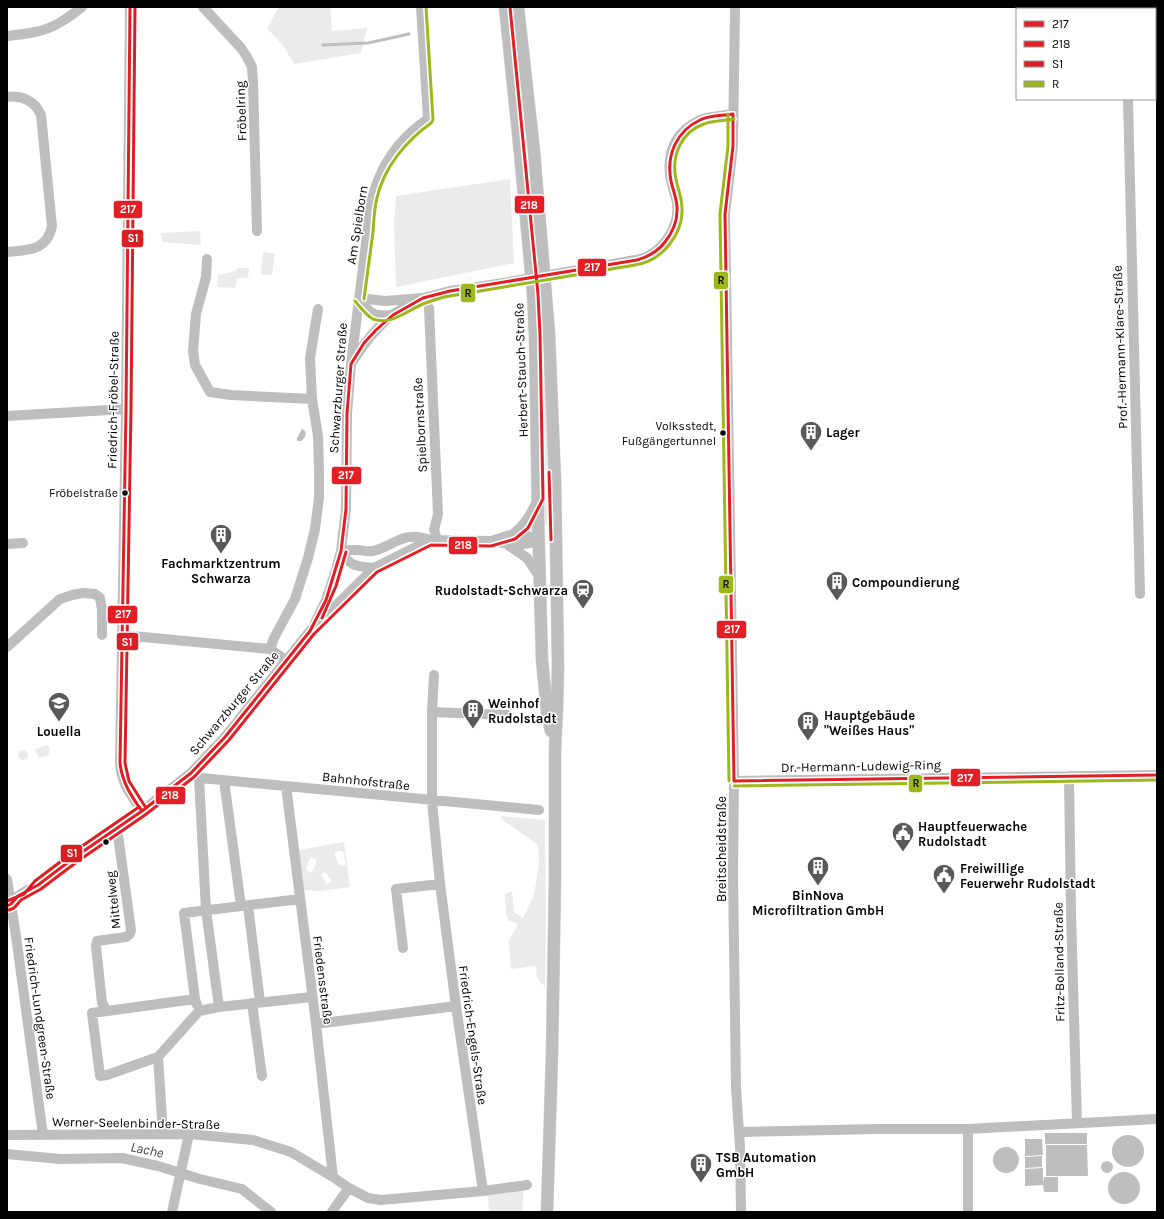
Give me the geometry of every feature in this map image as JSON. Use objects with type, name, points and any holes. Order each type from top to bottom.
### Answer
[{"type":"main road","name":"Herbert-Stauch-Straße","points":[[505,7],[533,294],[536,343],[539,576],[542,660],[548,712],[555,750]]},
{"type":"main road","points":[[518,7],[534,151],[549,333],[556,540],[558,666],[555,750],[555,910],[547,1212]]},
{"type":"main road","points":[[539,541],[556,540]]},
{"type":"street","points":[[7,36],[36,32],[50,28],[68,18],[82,7]]},
{"type":"street","name":"Friedrich-Fröbel-Straße","points":[[130,7],[126,408],[120,763],[125,786],[142,811]]},
{"type":"street","name":"Fröbelring","points":[[204,7],[241,48],[252,67],[254,82],[257,231]]},
{"type":"street","name":"Am Spielborn","points":[[359,298],[371,203],[375,186],[384,165],[401,141],[428,119],[421,7]]},
{"type":"street","name":"Breitscheidstraße","points":[[735,7],[733,146],[725,214],[734,781],[733,874],[736,1088],[740,1132],[741,1212]]},
{"type":"street","points":[[7,97],[14,96],[27,99],[34,104],[42,115],[52,226],[48,238],[37,248],[7,252]]},
{"type":"street","name":"Prof.-Hermann-Klare-Straße","points":[[1128,100],[1140,594]]},
{"type":"street","points":[[359,298],[385,301],[423,298],[450,291],[630,262],[648,257],[669,237],[675,225],[677,204],[670,173],[670,157],[674,142],[686,128],[702,119],[733,114]]},
{"type":"street","points":[[207,259],[206,277],[196,314],[193,351],[195,365],[210,392],[231,395],[312,399]]},
{"type":"street","points":[[359,298],[366,308],[372,313],[379,316],[393,315]]},
{"type":"street","name":"Schwarzburger Straße","points":[[310,631],[326,600],[341,551],[346,509],[347,414],[359,298]]},
{"type":"street","points":[[351,364],[364,343],[376,330],[393,315],[423,298]]},
{"type":"street","name":"Spielbornstraße","points":[[428,308],[438,514],[433,540]]},
{"type":"street","points":[[270,649],[274,638],[295,599],[308,558],[315,529],[319,498],[319,470],[318,436],[312,399],[310,358],[318,309]]},
{"type":"street","points":[[7,416],[126,408]]},
{"type":"street","points":[[513,534],[524,525],[538,499]]},
{"type":"street","points":[[513,534],[526,535],[539,541]]},
{"type":"street","name":"Schwarzburger Straße","points":[[341,551],[370,551],[382,548],[412,536],[421,536],[433,540],[491,541],[513,534]]},
{"type":"street","name":"Schwarzburger Straße","points":[[9,905],[18,896],[38,885],[75,857],[195,776],[310,631],[374,568],[433,540]]},
{"type":"street","points":[[491,541],[508,545],[521,545],[539,541]]},
{"type":"street","points":[[7,544],[23,543]]},
{"type":"street","points":[[508,545],[527,558],[539,576]]},
{"type":"street","points":[[341,551],[349,563],[362,567],[374,568]]},
{"type":"street","points":[[7,647],[60,599],[83,593],[95,594],[100,598],[102,610],[102,636]]},
{"type":"street","points":[[122,635],[270,649],[286,660]]},
{"type":"street","name":"Friedrich-Engels-Straße","points":[[434,675],[432,712],[432,801],[440,884],[483,1191]]},
{"type":"street","points":[[432,712],[507,715]]},
{"type":"street","name":"Dr.-Hermann-Ludewig-Ring","points":[[734,781],[1157,775]]},
{"type":"street","points":[[195,776],[206,910],[219,1007]]},
{"type":"street","name":"Bahnhofstraße","points":[[195,776],[432,801],[539,810]]},
{"type":"street","name":"Fritz-Bolland-Straße","points":[[1069,776],[1077,1124]]},
{"type":"street","points":[[224,780],[244,906],[256,1003],[262,1076]]},
{"type":"street","name":"Friedensstraße","points":[[286,786],[316,1024],[333,1177]]},
{"type":"street","name":"Mittelweg","points":[[107,1011],[102,1003],[96,941],[126,937],[130,934],[118,828]]},
{"type":"street","name":"Friedrich-Lundgreen-Straße","points":[[7,879],[9,905],[43,1135]]},
{"type":"street","points":[[403,948],[396,889],[440,884]]},
{"type":"street","points":[[199,1011],[195,999],[184,913],[300,899]]},
{"type":"street","points":[[195,999],[92,1013],[100,1076],[107,1075],[158,1057],[199,1011],[219,1007],[312,997]]},
{"type":"street","points":[[316,1024],[456,1006]]},
{"type":"street","points":[[158,1057],[163,1134]]},
{"type":"street","points":[[740,1132],[869,1129],[968,1129],[1157,1119]]},
{"type":"street","points":[[968,1129],[968,1212]]},
{"type":"street","points":[[172,1212],[189,1134]]},
{"type":"street","name":"Werner-Seelenbinder-Straße","points":[[7,1135],[189,1134],[253,1140],[291,1152],[349,1188],[368,1198],[381,1200],[483,1191],[527,1185]]},
{"type":"street","points":[[332,1212],[349,1188]]},
{"type":"shaded area","points":[[279,7],[330,7],[332,31],[367,28],[361,53],[294,64],[284,47],[267,28]]},
{"type":"shaded area","points":[[510,179],[514,263],[396,287],[394,223],[396,196]]},
{"type":"shaded area","points":[[200,231],[201,245],[163,242],[161,233]]},
{"type":"shaded area","points":[[263,252],[275,254],[272,275],[261,274]]},
{"type":"shaded area","points":[[237,268],[249,268],[248,278],[237,278],[235,288],[217,287],[218,275],[237,271]]},
{"type":"shaded area","points":[[537,284],[539,284],[543,340],[550,514],[546,526],[544,526],[543,392]]},
{"type":"shaded area","points":[[302,429],[306,433],[305,436],[303,440],[297,441],[297,438]]},
{"type":"shaded area","points":[[46,745],[50,748],[49,755],[39,758],[35,750]]},
{"type":"shaded area","points":[[21,750],[25,750],[27,751],[27,759],[21,760],[18,757],[18,753]]},
{"type":"shaded area","points":[[500,816],[545,820],[545,987],[537,978],[536,966],[511,969],[509,941],[518,924],[509,921],[506,915],[505,894],[512,891],[514,912],[523,918],[534,895],[539,864],[538,845],[504,821]]},
{"type":"shaded area","points":[[344,842],[350,887],[320,891],[304,890],[298,850]],"holes":[[[337,851],[343,851],[346,865],[340,866],[334,854]],[[311,857],[317,860],[311,873],[306,870]],[[325,872],[332,881],[326,884],[321,874]]]},
{"type":"shaded area","points":[[1045,1133],[1087,1133],[1087,1144],[1045,1144]]},
{"type":"shaded area","points":[[1128,1135],[1134,1136],[1141,1142],[1144,1151],[1143,1157],[1137,1164],[1128,1167],[1122,1166],[1115,1160],[1112,1151],[1113,1145],[1119,1138]]},
{"type":"shaded area","points":[[1025,1139],[1042,1139],[1043,1155],[1025,1156]]},
{"type":"shaded area","points":[[1046,1145],[1087,1145],[1088,1176],[1046,1176]]},
{"type":"shaded area","points":[[1006,1147],[1015,1151],[1019,1160],[1015,1169],[1006,1173],[997,1169],[993,1160],[997,1151]]},
{"type":"shaded area","points":[[1042,1156],[1042,1167],[1025,1168],[1025,1157]]},
{"type":"shaded area","points":[[1107,1161],[1111,1163],[1113,1167],[1111,1171],[1107,1173],[1103,1171],[1101,1167],[1103,1163]]},
{"type":"shaded area","points":[[1043,1168],[1043,1183],[1044,1177],[1058,1177],[1058,1192],[1044,1192],[1043,1185],[1025,1186],[1025,1169]]},
{"type":"shaded area","points":[[1124,1172],[1130,1173],[1137,1179],[1140,1188],[1139,1194],[1133,1201],[1124,1204],[1118,1203],[1111,1197],[1108,1188],[1109,1182],[1115,1175]]},
{"type":"shaded area","points":[[524,1187],[522,1212],[489,1212],[488,1194]]},
{"type":"waterway","points":[[323,45],[368,43],[409,34]]},
{"type":"waterway","name":"Lache","points":[[7,1154],[60,1159],[122,1158],[158,1166],[200,1179],[242,1189],[271,1212]]},
{"type":"transit line","name":"217","points":[[130,7],[126,409],[120,763],[128,788],[142,811]]},
{"type":"transit line","name":"S1","points":[[135,7],[131,409],[125,763],[129,781],[146,808]]},
{"type":"transit line","name":"R","points":[[364,299],[375,206],[380,187],[397,156],[405,146],[433,120],[426,7]]},
{"type":"transit line","name":"218","points":[[9,910],[14,908],[21,900],[41,889],[78,861],[145,815],[194,777],[229,740],[314,634],[377,572],[431,545],[491,546],[515,539],[528,528],[543,499],[540,335],[538,294],[510,7]]},
{"type":"transit line","name":"R","points":[[728,114],[728,146],[720,214],[729,781]]},
{"type":"transit line","name":"217","points":[[7,906],[11,904],[18,896],[38,885],[75,857],[142,811],[191,773],[225,737],[310,631],[326,600],[341,551],[346,509],[347,414],[351,364],[364,343],[393,315],[423,298],[450,291],[637,260],[652,253],[668,239],[676,219],[677,204],[671,181],[670,162],[675,145],[679,138],[692,125],[704,118],[733,114],[733,146],[725,214],[734,781],[1157,775]]},
{"type":"transit line","name":"R","points":[[355,301],[373,319],[380,321],[393,319],[426,303],[444,297],[635,265],[650,261],[658,256],[669,245],[680,225],[682,203],[676,179],[675,162],[684,139],[689,133],[704,124],[734,119]]},
{"type":"transit line","name":"218","points":[[549,472],[551,540]]},
{"type":"transit line","name":"218","points":[[322,618],[336,586],[346,552]]},
{"type":"transit line","name":"R","points":[[734,786],[1157,780]]},
{"type":"transit line","name":"S1","points":[[7,901],[24,894],[35,881],[72,853],[139,807]]},
{"type":"place","name":"Volksstedt, Fußgängertunnel","points":[[723,433]]},
{"type":"place","name":"Lager","points":[[811,452]]},
{"type":"place","name":"Fröbelstraße","points":[[125,493]]},
{"type":"place","name":"Fachmarktzentrum Schwarza","points":[[221,554]]},
{"type":"place","name":"Compoundierung","points":[[837,602]]},
{"type":"place","name":"Rudolstadt-Schwarza","points":[[583,610]]},
{"type":"place","name":"Louella","points":[[59,722]]},
{"type":"place","name":"Weinhof Rudolstadt","points":[[473,730]]},
{"type":"place","name":"Hauptgebäude \"Weißes Haus\"","points":[[808,742]]},
{"type":"place","name":"Hauptfeuerwache Rudolstadt","points":[[903,852]]},
{"type":"place","name":"BinNova Microfiltration GmbH","points":[[818,886]]},
{"type":"place","name":"Freiwillige Feuerwehr Rudolstadt","points":[[944,894]]},
{"type":"place","name":"TSB Automation GmbH","points":[[701,1184]]}]
